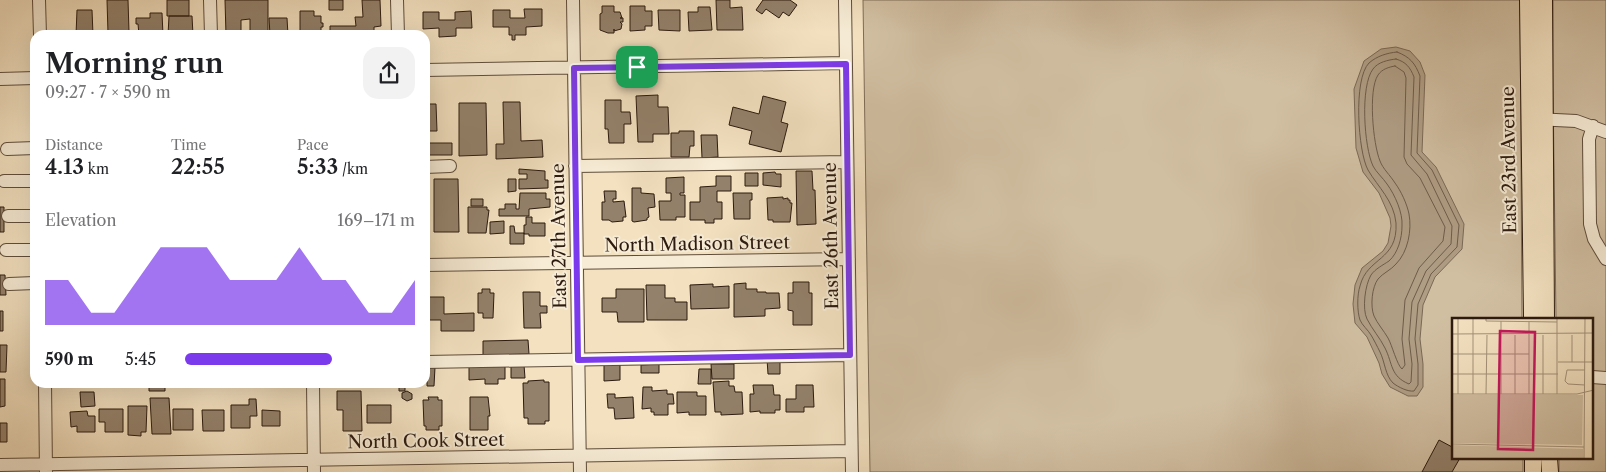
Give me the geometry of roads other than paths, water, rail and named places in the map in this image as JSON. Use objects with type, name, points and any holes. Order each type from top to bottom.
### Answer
[{"type":"main road","name":"East 23rd Avenue","points":[[1528,0],[1546,318]]},
{"type":"main road","name":"East 23rd Avenue","points":[[1532,318],[1536,119],[1544,0]]},
{"type":"street","points":[[39,0],[40,30]]},
{"type":"street","points":[[210,0],[211,30]]},
{"type":"street","points":[[397,0],[398,30]]},
{"type":"street","name":"East 27th Avenue","points":[[573,0],[580,472]]},
{"type":"street","name":"East 26th Avenue","points":[[845,0],[852,472]]},
{"type":"street","points":[[430,70],[846,64]]},
{"type":"street","points":[[0,79],[30,78]]},
{"type":"street","points":[[1536,119],[1576,121],[1606,132]]},
{"type":"street","points":[[1593,126],[1589,139],[1590,224],[1594,239],[1606,259]]},
{"type":"street","points":[[7,149],[30,148]]},
{"type":"street","points":[[575,166],[847,162]]},
{"type":"street","points":[[430,167],[450,166]]},
{"type":"street","points":[[4,181],[30,181]]},
{"type":"street","points":[[8,216],[30,216]]},
{"type":"street","points":[[6,250],[30,250]]},
{"type":"street","name":"North Madison Street","points":[[430,265],[849,259]]},
{"type":"street","points":[[9,284],[30,283]]},
{"type":"street","points":[[430,362],[850,355]]},
{"type":"street","points":[[45,388],[46,468]]},
{"type":"street","points":[[313,388],[314,466]]},
{"type":"street","name":"North Cook Street","points":[[0,465],[46,468],[314,466],[580,457],[851,451]]},
{"type":"water","points":[[1396,47],[1410,51],[1420,62],[1425,75],[1422,152],[1436,167],[1464,224],[1462,249],[1435,277],[1423,305],[1420,339],[1423,387],[1417,396],[1408,396],[1390,387],[1382,374],[1367,337],[1355,323],[1353,304],[1355,285],[1362,268],[1383,251],[1388,243],[1391,226],[1390,218],[1379,193],[1363,172],[1356,148],[1354,89],[1364,61],[1381,49]]}]
